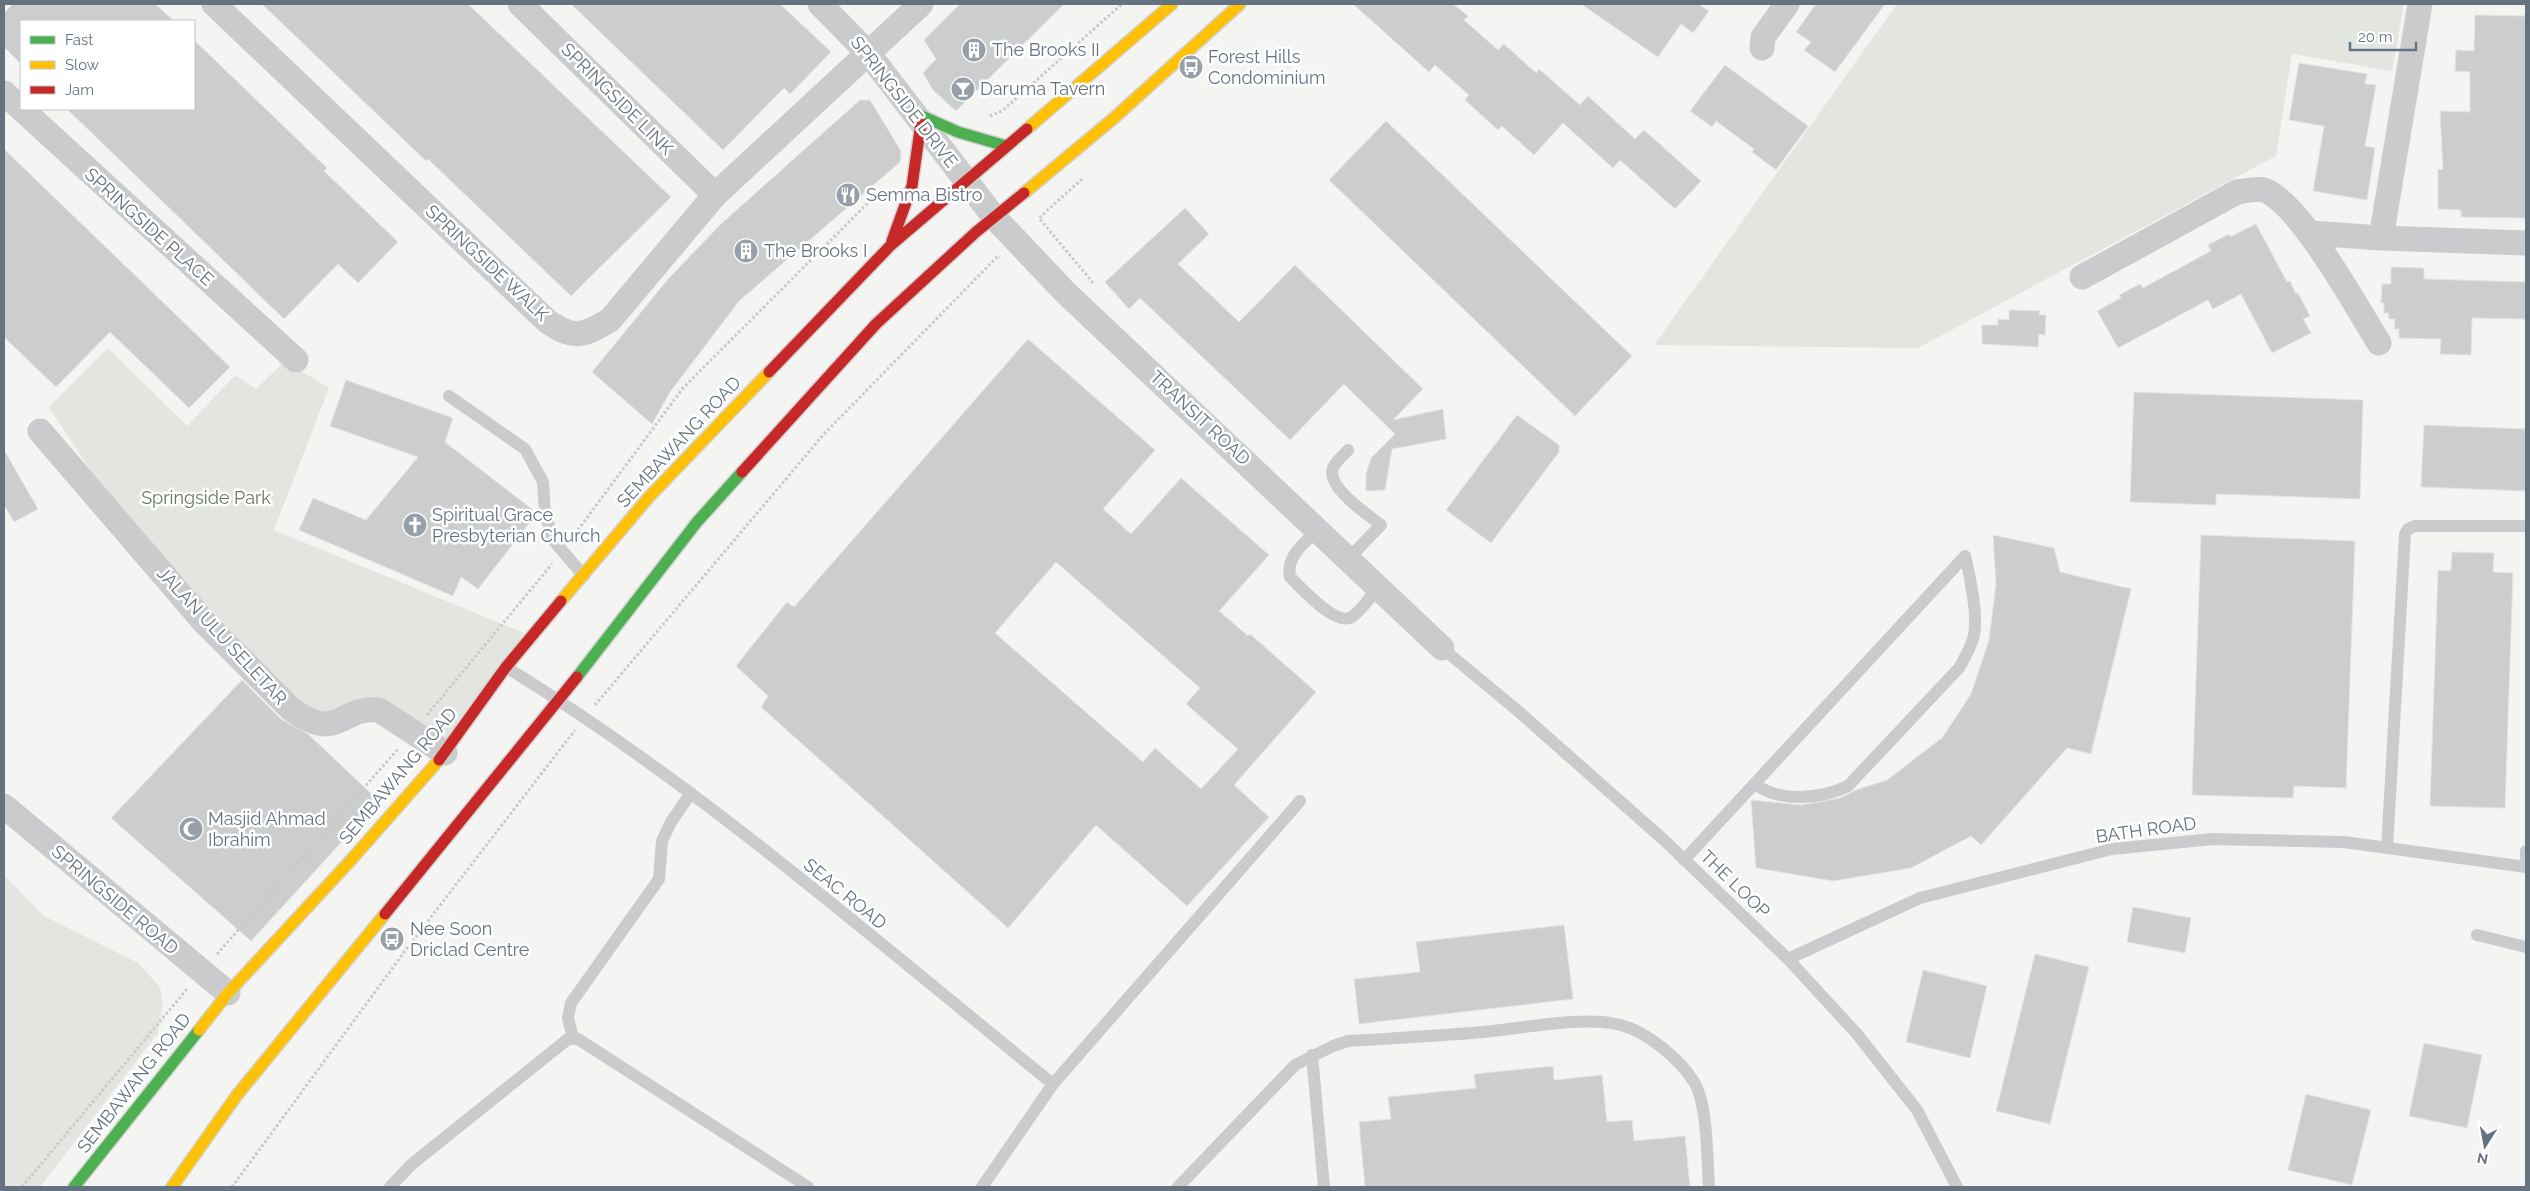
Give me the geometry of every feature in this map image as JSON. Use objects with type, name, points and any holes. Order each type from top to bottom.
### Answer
[{"type":"main road","name":"SEMBAWANG ROAD","points":[[78,1186],[228,993],[351,860],[445,753],[506,667],[649,497],[890,245],[1172,4]]},
{"type":"main road","points":[[172,1187],[237,1095],[559,700],[697,522],[876,324],[994,217],[1114,118],[1240,4]]},
{"type":"main road","points":[[890,245],[912,186],[917,117],[979,140],[1006,146]]},
{"type":"street","name":"SPRINGSIDE WALK","points":[[214,4],[547,321],[562,331],[578,335],[590,332],[610,320],[714,195],[921,4]]},
{"type":"street","name":"SPRINGSIDE LINK","points":[[520,4],[714,195]]},
{"type":"street","name":"SPRINGSIDE DRIVE","points":[[820,4],[868,53],[966,180]]},
{"type":"street","points":[[1762,48],[1763,37],[1787,4]]},
{"type":"street","points":[[2381,238],[2420,4]]},
{"type":"street","name":"SPRINGSIDE PLACE","points":[[4,93],[20,108]]},
{"type":"street","name":"SPRINGSIDE PLACE","points":[[23,110],[296,360]]},
{"type":"street","name":"TRANSIT ROAD","points":[[966,180],[994,217],[1065,292],[1442,648]]},
{"type":"street","points":[[2082,277],[2237,192],[2263,190],[2279,199],[2310,232],[2378,343]]},
{"type":"street","points":[[2310,232],[2381,238],[2526,243]]},
{"type":"street","name":"JALAN ULU SELETAR","points":[[40,431],[205,623],[291,709],[305,719],[318,724],[331,724],[369,709],[379,710],[445,753]]},
{"type":"street","name":"SPRINGSIDE ROAD","points":[[4,806],[228,993]]},
{"type":"lane","points":[[449,396],[525,449],[543,482],[548,522],[553,540],[584,576]]},
{"type":"lane","points":[[1348,450],[1333,467],[1332,476],[1335,486],[1381,525],[1348,559]]},
{"type":"lane","points":[[2387,848],[2405,534],[2408,529],[2415,526],[2526,526]]},
{"type":"lane","points":[[1318,530],[1290,560],[1288,567],[1290,577],[1332,616],[1344,619],[1352,617],[1378,588]]},
{"type":"lane","points":[[1684,860],[1965,556],[1971,579],[1974,633],[1969,650],[1959,668],[1848,786],[1834,792],[1782,796],[1766,792],[1755,784]]},
{"type":"lane","name":"THE LOOP","points":[[1442,648],[1518,711],[1684,860],[1788,959],[1857,1034],[1917,1110],[1957,1187]]},
{"type":"lane","name":"SEAC ROAD","points":[[506,667],[559,700],[691,793],[1053,1084]]},
{"type":"lane","points":[[573,1038],[568,1018],[571,1003],[659,879],[662,841],[671,822],[691,793]]},
{"type":"lane","points":[[982,1187],[1053,1084],[1300,801]]},
{"type":"lane","name":"BATH ROAD","points":[[1788,959],[1920,898],[2112,850],[2213,839],[2344,842],[2526,867]]},
{"type":"lane","points":[[2526,851],[2526,867]]},
{"type":"lane","points":[[2477,935],[2526,946]]},
{"type":"lane","points":[[1178,1187],[1295,1065],[1312,1055],[1348,1041],[1476,1033],[1591,1021],[1621,1025],[1647,1036],[1669,1054],[1695,1083],[1704,1114],[1709,1187]]},
{"type":"lane","points":[[390,1187],[412,1164],[568,1039],[573,1038],[578,1039],[808,1187]]},
{"type":"lane","points":[[1312,1055],[1324,1187]]},
{"type":"path","points":[[987,117],[1002,111],[1122,4]]},
{"type":"path","points":[[22,1187],[202,971],[413,732],[562,551],[683,388],[882,190],[887,181]]},
{"type":"green space","points":[[1897,4],[2404,4],[2392,71],[2292,54],[2276,156],[1918,348],[1654,345]]},
{"type":"green space","name":"Springside Park","points":[[108,348],[187,426],[235,375],[256,389],[285,361],[329,388],[274,530],[524,633],[445,753],[377,700],[318,724],[117,511],[49,407]]},
{"type":"green space","points":[[4,875],[44,916],[138,963],[160,987],[163,1003],[158,1033],[40,1187],[4,1187]]},
{"type":"building","points":[[13,4],[155,4],[173,20],[20,20],[20,63],[4,47],[4,13]]},
{"type":"building","points":[[262,4],[468,4],[671,197],[571,296]]},
{"type":"building","points":[[571,4],[780,4],[831,52],[790,94],[784,88],[723,150]]},
{"type":"building","name":"The Brooks II","points":[[960,4],[1064,4],[956,111],[933,90],[923,73],[936,59],[924,40]]},
{"type":"building","points":[[1353,4],[1453,4],[1468,16],[1464,20],[1498,50],[1504,44],[1536,73],[1539,69],[1580,105],[1588,96],[1635,139],[1644,130],[1701,181],[1675,209],[1620,160],[1613,168],[1563,123],[1534,155],[1502,126],[1498,130],[1465,100],[1469,95],[1435,65],[1429,72]]},
{"type":"building","points":[[1581,4],[1698,4],[1709,11],[1693,33],[1681,24],[1658,57]]},
{"type":"building","points":[[1816,4],[1885,4],[1835,72],[1804,50],[1811,42],[1796,32]]},
{"type":"building","points":[[2475,15],[2526,16],[2526,218],[2461,217],[2461,210],[2438,209],[2438,169],[2443,170],[2440,111],[2470,112],[2470,72],[2455,71],[2456,50],[2474,51]]},
{"type":"building","points":[[195,41],[327,168],[324,171],[398,242],[358,283],[338,264],[284,319],[68,110],[195,110]]},
{"type":"building","points":[[2299,63],[2367,74],[2365,84],[2376,85],[2365,146],[2375,148],[2367,200],[2313,191],[2324,126],[2289,120]]},
{"type":"building","points":[[1725,65],[1808,126],[1776,170],[1752,152],[1754,149],[1716,121],[1712,127],[1690,111]]},
{"type":"building","name":"The Brooks I","points":[[860,100],[870,100],[901,151],[900,162],[739,301],[670,392],[652,424],[592,372],[669,278],[722,223]]},
{"type":"building","points":[[1386,121],[1632,356],[1575,416],[1329,180]]},
{"type":"building","points":[[4,149],[230,367],[189,408],[110,332],[56,387],[4,337]]},
{"type":"building","points":[[1185,208],[1209,234],[1178,264],[1239,322],[1295,265],[1423,389],[1393,420],[1443,409],[1446,439],[1392,449],[1385,490],[1366,491],[1366,474],[1371,458],[1395,434],[1344,384],[1290,440],[1140,298],[1129,309],[1105,282]]},
{"type":"building","points":[[2256,224],[2287,282],[2290,281],[2310,316],[2303,319],[2311,333],[2272,353],[2241,294],[2213,309],[2208,300],[2118,348],[2097,311],[2121,298],[2119,295],[2140,284],[2143,288],[2211,251],[2208,245],[2229,234],[2230,237]]},
{"type":"building","points":[[2391,267],[2424,268],[2424,279],[2526,282],[2526,319],[2472,318],[2471,355],[2440,354],[2441,339],[2399,338],[2399,329],[2394,329],[2395,319],[2389,319],[2388,313],[2384,313],[2384,303],[2381,303],[2382,284],[2391,284]]},
{"type":"building","points":[[2009,310],[2040,311],[2039,315],[2046,315],[2045,335],[2039,334],[2038,347],[1982,344],[1982,325],[1998,325],[1998,319],[2009,320]]},
{"type":"building","points":[[1028,339],[1155,450],[1103,509],[1131,534],[1181,478],[1269,555],[1219,611],[1248,636],[1250,634],[1316,692],[1234,785],[1269,817],[1187,906],[1096,825],[1008,928],[761,707],[768,696],[736,666],[787,602],[794,607]],"holes":[[[1056,562],[1200,688],[1186,704],[1238,749],[1201,789],[1155,748],[1143,762],[995,633]]]},
{"type":"building","name":"Spiritual Grace Presbyterian Church","points":[[346,380],[453,418],[445,442],[537,513],[478,589],[461,577],[453,596],[299,530],[313,498],[366,520],[418,457],[330,426]]},
{"type":"building","points":[[2134,392],[2363,400],[2360,499],[2216,494],[2216,505],[2130,502]]},
{"type":"building","points":[[1517,415],[1559,445],[1559,452],[1491,543],[1446,510]]},
{"type":"building","points":[[2424,425],[2526,429],[2526,491],[2421,487]]},
{"type":"building","points":[[4,450],[38,509],[14,522],[4,505]]},
{"type":"building","points":[[1993,535],[2054,548],[2060,572],[2131,589],[2091,754],[2067,748],[1981,845],[1971,836],[1911,868],[1833,881],[1756,868],[1751,800],[1801,805],[1840,798],[1856,790],[1887,780],[1942,738],[1971,694],[1989,640],[1996,584]]},
{"type":"building","points":[[2201,535],[2355,541],[2346,788],[2294,786],[2293,798],[2192,795]]},
{"type":"building","points":[[2452,552],[2494,553],[2493,572],[2513,573],[2505,808],[2430,806],[2438,570],[2451,571]]},
{"type":"building","points":[[242,680],[281,719],[308,734],[379,801],[251,941],[111,818]]},
{"type":"building","points":[[2133,907],[2191,918],[2185,953],[2127,942]]},
{"type":"building","points":[[1564,925],[1573,999],[1359,1024],[1354,979],[1420,972],[1416,942]]},
{"type":"building","points":[[2035,954],[2089,967],[2050,1124],[1996,1111]]},
{"type":"building","points":[[1923,970],[1987,986],[1970,1058],[1906,1042]]},
{"type":"building","points":[[2424,1043],[2482,1055],[2467,1128],[2409,1116]]},
{"type":"building","points":[[1553,1066],[1554,1080],[1602,1075],[1607,1122],[1632,1120],[1634,1141],[1685,1136],[1690,1187],[1365,1187],[1359,1122],[1391,1119],[1388,1097],[1476,1088],[1474,1074]]},
{"type":"building","points":[[2306,1094],[2371,1110],[2352,1185],[2288,1170]]},
{"type":"traffic: fast","points":[[913,112],[958,132],[1006,146]]},
{"type":"traffic: fast","points":[[577,677],[697,522],[742,472]]},
{"type":"traffic: fast","points":[[74,1187],[199,1030]]},
{"type":"traffic: slow","points":[[1027,129],[1172,4]]},
{"type":"traffic: slow","points":[[1024,193],[1114,118],[1240,4]]},
{"type":"traffic: slow","points":[[561,601],[649,497],[769,372]]},
{"type":"traffic: slow","points":[[199,1030],[228,993],[351,860],[439,760]]},
{"type":"traffic: slow","points":[[172,1187],[237,1095],[385,914]]},
{"type":"traffic: jam","points":[[892,241],[912,186],[921,123]]},
{"type":"traffic: jam","points":[[769,372],[891,245],[1027,129]]},
{"type":"traffic: jam","points":[[742,472],[876,324],[976,232],[1024,193]]},
{"type":"traffic: jam","points":[[439,760],[506,667],[561,601]]},
{"type":"traffic: jam","points":[[385,914],[577,677]]},
{"type":"place","name":"The Brooks II","points":[[974,50]]},
{"type":"place","name":"Forest Hills Condominium","points":[[1191,67]]},
{"type":"place","name":"Daruma Tavern","points":[[963,89]]},
{"type":"place","name":"Semma Bistro","points":[[848,195]]},
{"type":"place","name":"The Brooks I","points":[[746,251]]},
{"type":"place","name":"Spiritual Grace Presbyterian Church","points":[[415,525]]},
{"type":"place","name":"Masjid Ahmad Ibrahim","points":[[191,829]]},
{"type":"place","name":"Nee Soon Driclad Centre","points":[[392,939]]}]
